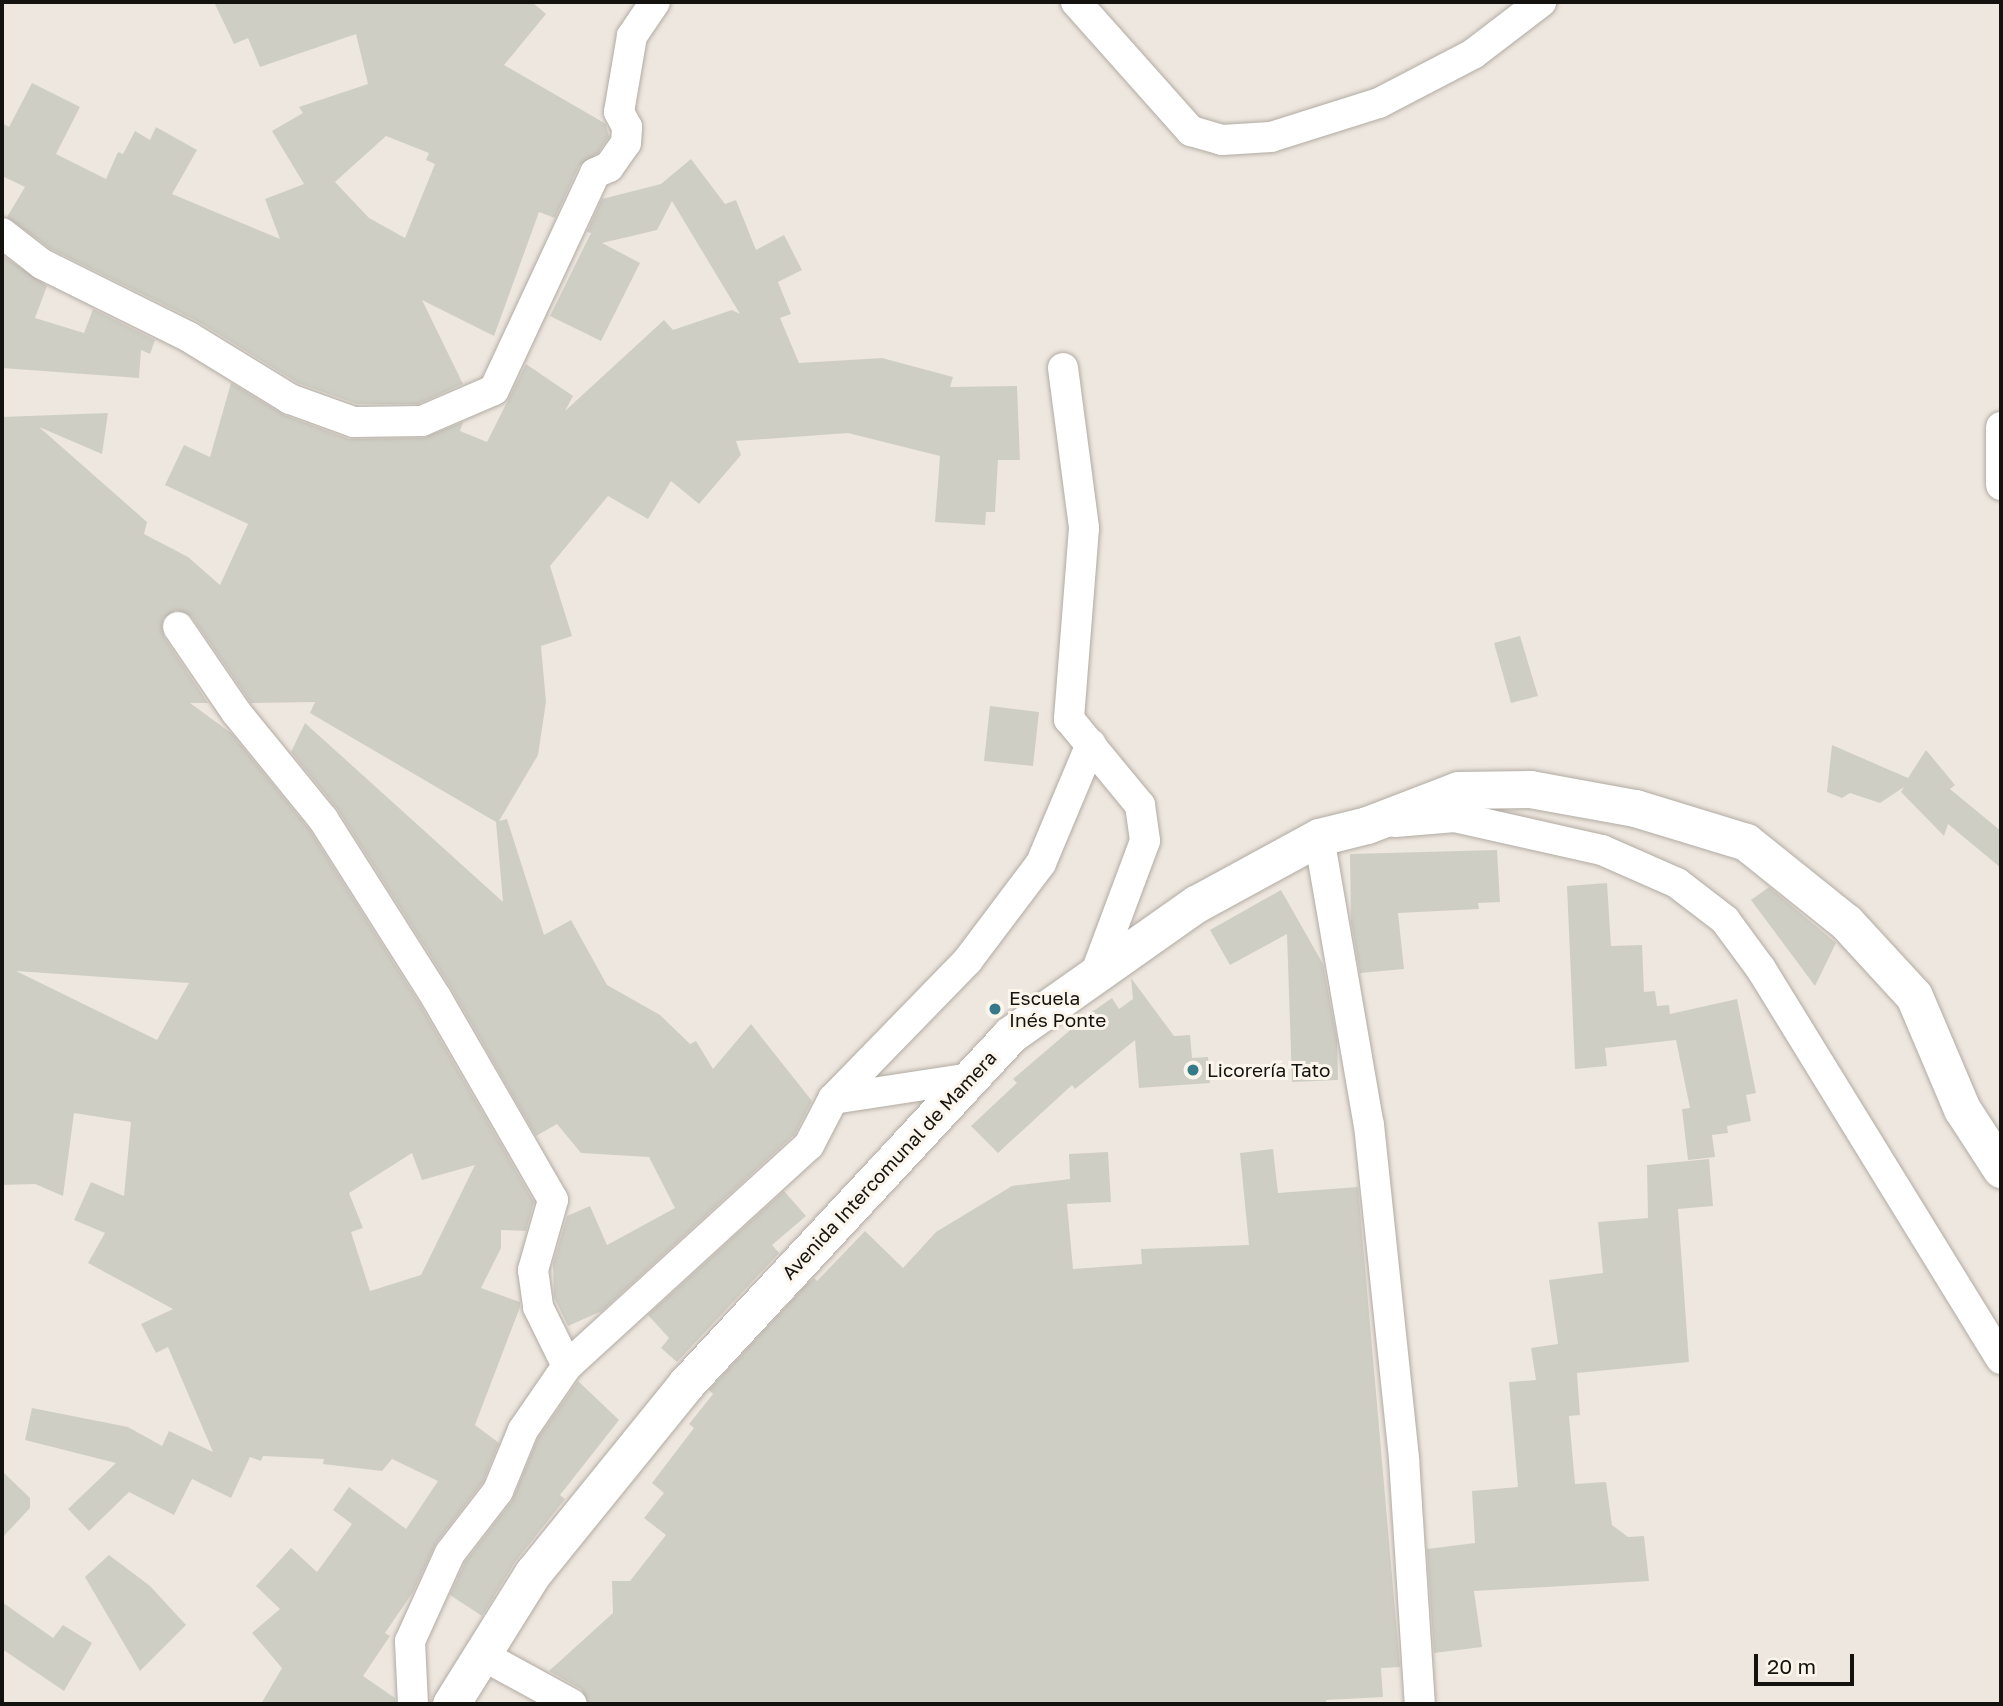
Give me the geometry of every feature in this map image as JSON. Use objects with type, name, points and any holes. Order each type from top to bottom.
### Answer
[{"type":"street","points":[[2,233],[41,264],[189,337],[290,399],[354,422],[422,421],[494,390],[595,173],[609,167],[626,143],[627,128],[619,112],[632,36],[655,2]]},
{"type":"street","points":[[1076,2],[1191,131],[1222,140],[1270,136],[1379,103],[1473,54],[1541,2]]},
{"type":"street","points":[[1063,368],[1084,528],[1069,719],[1140,805],[1145,841],[1096,972]]},
{"type":"street","points":[[2001,427],[2001,485]]},
{"type":"street","points":[[178,627],[236,712],[323,819],[436,998],[553,1200],[533,1270],[538,1307],[567,1366]]},
{"type":"street","points":[[413,1704],[410,1641],[450,1553],[498,1491],[523,1430],[567,1366],[809,1145],[833,1099],[968,960],[1041,863],[1091,744]]},
{"type":"street","name":"Avenida Intercomunal de Mamera","points":[[451,1704],[533,1573],[686,1384],[1010,1035],[1196,904],[1319,837],[1367,825],[1458,790],[1530,789],[1635,808],[1746,842],[1846,922],[1913,996],[1962,1110],[2001,1169]]},
{"type":"street","points":[[1367,825],[1455,817],[1602,850],[1677,883],[1725,920],[1761,968],[2001,1359]]},
{"type":"street","points":[[1319,837],[1369,1125],[1404,1459],[1420,1704]]},
{"type":"street","points":[[833,1099],[970,1078]]},
{"type":"street","points":[[482,1655],[572,1704]]},
{"type":"building","points":[[214,2],[532,2],[546,14],[504,65],[606,124],[609,137],[598,153],[579,166],[555,218],[539,212],[494,336],[422,300],[463,384],[418,404],[357,404],[298,383],[197,321],[51,249],[7,217],[25,187],[2,176],[2,123],[9,127],[32,83],[80,107],[56,154],[106,179],[118,152],[123,154],[135,131],[150,140],[156,127],[197,150],[172,194],[280,239],[265,199],[304,184],[272,131],[303,113],[299,107],[368,84],[356,34],[260,67],[248,38],[234,44]],"holes":[[[386,136],[429,153],[426,160],[435,164],[405,238],[369,218],[335,182]]]},
{"type":"building","points":[[691,159],[725,204],[736,200],[756,250],[784,235],[802,270],[778,282],[791,314],[780,318],[799,363],[882,358],[953,377],[950,387],[1017,386],[1020,460],[998,460],[995,512],[986,512],[985,525],[935,522],[940,456],[848,433],[736,441],[741,455],[699,504],[671,481],[648,519],[608,496],[550,566],[572,636],[541,646],[546,702],[538,755],[499,821],[507,819],[544,935],[571,920],[607,985],[660,1015],[690,1044],[696,1041],[713,1069],[751,1024],[812,1101],[795,1134],[602,1311],[568,1326],[554,1297],[553,1264],[567,1216],[590,1206],[607,1245],[675,1208],[649,1157],[581,1153],[557,1124],[536,1136],[451,988],[338,810],[291,752],[305,723],[503,902],[496,822],[310,713],[315,702],[251,703],[192,617],[176,610],[163,619],[164,637],[208,703],[190,703],[231,733],[309,829],[421,1006],[534,1202],[526,1231],[501,1230],[501,1248],[481,1288],[520,1302],[475,1425],[499,1443],[483,1482],[436,1543],[413,1592],[385,1633],[390,1636],[363,1676],[395,1698],[396,1704],[261,1704],[282,1668],[252,1633],[280,1609],[256,1586],[291,1548],[317,1572],[352,1524],[333,1510],[349,1487],[406,1529],[438,1481],[392,1459],[382,1471],[323,1464],[324,1459],[263,1456],[261,1461],[250,1457],[231,1498],[192,1479],[174,1515],[129,1492],[89,1531],[68,1509],[116,1463],[25,1440],[32,1408],[128,1427],[162,1446],[169,1431],[213,1452],[168,1347],[156,1353],[141,1324],[173,1309],[88,1263],[105,1233],[74,1220],[91,1182],[124,1196],[131,1122],[74,1113],[63,1196],[35,1184],[2,1185],[2,417],[108,413],[102,454],[39,427],[147,522],[144,534],[188,557],[220,585],[248,524],[165,485],[184,445],[210,457],[231,383],[284,415],[349,439],[423,438],[463,422],[460,431],[487,442],[526,364],[573,396],[565,411],[664,320],[673,330],[732,310],[740,314],[672,201],[657,230],[602,243],[640,263],[601,341],[550,316],[591,233],[587,232],[602,199],[661,184]],"holes":[[[16,971],[189,983],[157,1040]],[[412,1153],[422,1180],[475,1165],[421,1275],[370,1291],[351,1232],[363,1228],[349,1193]]]},
{"type":"building","points":[[2,255],[47,286],[35,318],[84,333],[93,309],[155,340],[150,354],[141,350],[139,378],[2,368]]},
{"type":"building","points":[[1520,636],[1538,696],[1511,703],[1494,643]]},
{"type":"building","points":[[990,706],[1039,712],[1033,766],[984,761]]},
{"type":"building","points":[[1832,745],[1908,778],[1926,750],[1955,785],[1950,789],[2001,831],[2001,868],[1948,824],[1944,836],[1901,792],[1904,787],[1880,803],[1850,793],[1842,798],[1827,792]]},
{"type":"building","points":[[1497,850],[1500,902],[1478,903],[1479,909],[1398,913],[1404,969],[1360,973],[1351,921],[1350,854]]},
{"type":"building","points":[[1607,883],[1611,946],[1642,945],[1644,992],[1655,991],[1657,1006],[1669,1005],[1670,1014],[1737,999],[1756,1093],[1746,1095],[1751,1121],[1727,1126],[1728,1133],[1712,1135],[1715,1157],[1688,1160],[1682,1109],[1690,1108],[1676,1040],[1605,1048],[1607,1066],[1575,1069],[1567,886]]},
{"type":"building","points":[[1769,887],[1836,943],[1815,986],[1751,900]]},
{"type":"building","points":[[1281,890],[1323,964],[1337,1040],[1338,1080],[1292,1082],[1287,934],[1230,965],[1210,930]]},
{"type":"building","points":[[1131,978],[1174,1036],[1190,1035],[1192,1058],[1208,1057],[1210,1083],[1139,1088],[1135,1040],[1075,1089],[1072,1085],[998,1153],[971,1126],[1017,1083],[1013,1079],[1089,1014],[1112,998],[1119,1009],[1133,999]]},
{"type":"building","points":[[1273,1149],[1278,1193],[1358,1187],[1400,1667],[1381,1668],[1383,1697],[1326,1700],[1326,1704],[589,1704],[581,1689],[549,1671],[613,1613],[612,1581],[630,1581],[666,1535],[644,1518],[664,1493],[652,1483],[694,1428],[689,1424],[713,1394],[709,1390],[807,1284],[814,1278],[817,1281],[865,1231],[903,1268],[936,1232],[1012,1186],[1070,1179],[1069,1154],[1108,1152],[1111,1202],[1067,1204],[1073,1269],[1142,1264],[1141,1249],[1249,1245],[1240,1153]]},
{"type":"building","points":[[1709,1159],[1713,1206],[1678,1209],[1689,1362],[1577,1373],[1580,1415],[1569,1416],[1575,1484],[1606,1482],[1612,1525],[1628,1537],[1644,1536],[1649,1581],[1474,1591],[1482,1647],[1434,1653],[1427,1549],[1475,1543],[1472,1491],[1518,1487],[1509,1382],[1536,1380],[1531,1348],[1558,1344],[1549,1280],[1603,1273],[1598,1222],[1648,1218],[1647,1165]]},
{"type":"building","points":[[784,1191],[806,1216],[772,1245],[779,1253],[677,1362],[661,1348],[669,1338],[648,1315]]},
{"type":"building","points":[[578,1381],[619,1420],[560,1495],[565,1499],[515,1562],[482,1616],[450,1595],[465,1562],[512,1501],[538,1438]]},
{"type":"building","points":[[2,1471],[30,1498],[30,1508],[2,1538]]},
{"type":"building","points":[[109,1555],[150,1586],[186,1625],[140,1671],[85,1577]]},
{"type":"building","points":[[2,1602],[53,1638],[63,1625],[92,1643],[64,1691],[2,1649]]},
{"type":"place","name":"Escuela Inés Ponte","points":[[995,1009]]},
{"type":"place","name":"Licorería Tato","points":[[1193,1070]]}]
